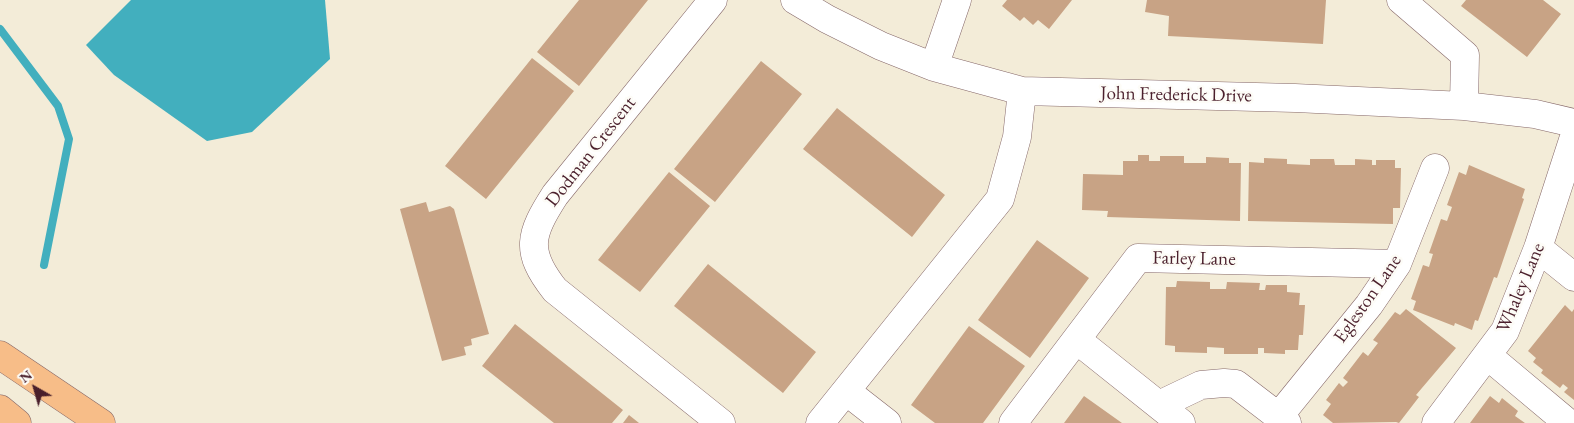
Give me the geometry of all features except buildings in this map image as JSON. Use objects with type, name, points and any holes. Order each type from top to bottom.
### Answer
[{"type":"highway","points":[[0,355],[101,423]]},
{"type":"highway","points":[[0,409],[17,423]]},
{"type":"street","name":"Dodman Crescent","points":[[713,0],[555,195],[540,219],[534,236],[535,255],[543,275],[555,290],[721,423]]},
{"type":"street","name":"John Frederick Drive","points":[[795,0],[826,19],[881,46],[934,66],[1022,92],[1296,98],[1464,106],[1535,114],[1574,123]]},
{"type":"street","points":[[934,66],[957,0]]},
{"type":"street","points":[[1401,0],[1465,55],[1464,106]]},
{"type":"street","points":[[820,423],[1000,199],[1017,137],[1022,92]]},
{"type":"street","name":"Whaley Lane","points":[[1436,423],[1505,331],[1538,248],[1574,137]]},
{"type":"street","name":"Egleston Lane","points":[[1283,420],[1369,305],[1397,264],[1434,168]]},
{"type":"street","points":[[1538,248],[1574,277]]},
{"type":"street","name":"Farley Lane","points":[[1013,423],[1138,258],[1397,264]]},
{"type":"street","points":[[1077,340],[1181,423]]},
{"type":"street","points":[[1488,356],[1568,423]]},
{"type":"street","points":[[1159,405],[1202,385],[1230,383],[1236,384],[1283,420]]},
{"type":"street","points":[[846,391],[887,423]]},
{"type":"water","points":[[131,0],[325,0],[330,59],[252,132],[207,141],[114,75],[86,45]]},
{"type":"waterway","points":[[0,29],[58,106],[69,139],[44,265]]}]
